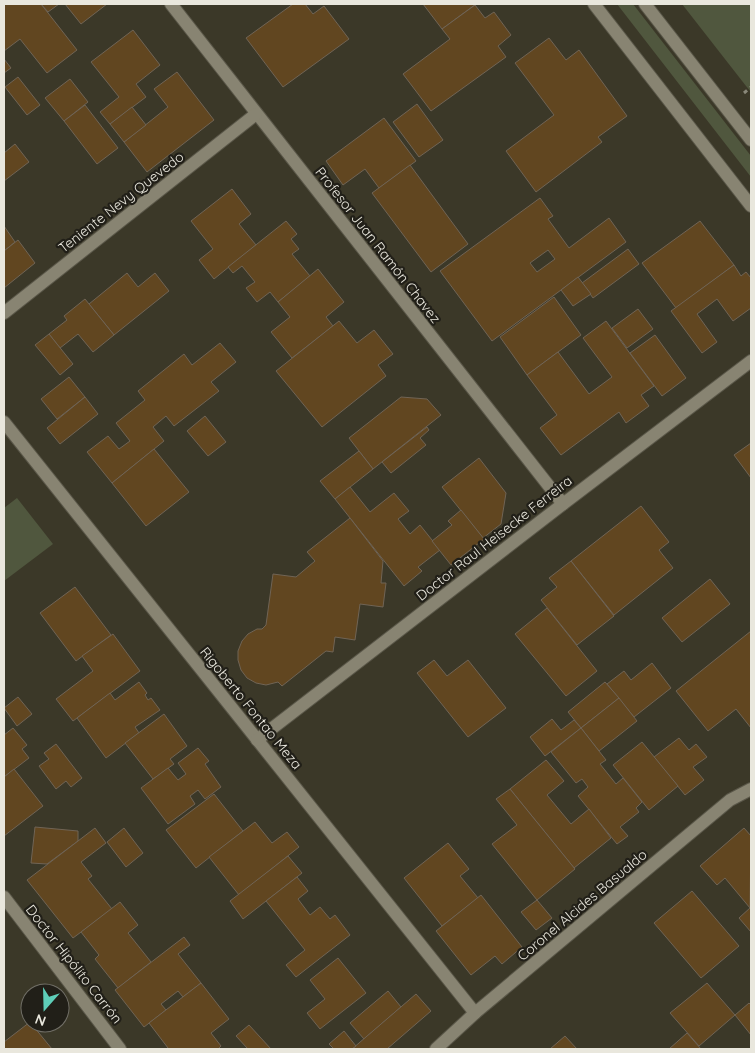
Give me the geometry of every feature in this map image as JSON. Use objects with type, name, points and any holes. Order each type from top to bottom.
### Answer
[{"type":"street","name":"Profesor Juan Ramón Chavez","points":[[171,4],[563,504]]},
{"type":"street","points":[[594,4],[751,206]]},
{"type":"street","points":[[644,4],[751,140]]},
{"type":"street","name":"Teniente Nevy Quevedo","points":[[4,313],[256,114]]},
{"type":"street","name":"Doctor Raul Heisecke Ferreira","points":[[257,740],[751,361]]},
{"type":"street","name":"Rigoberto Fontao Meza","points":[[4,422],[475,1013]]},
{"type":"street","name":"Coronel Alcides Basualdo","points":[[436,1049],[475,1013],[730,800],[751,789]]},
{"type":"street","name":"Doctor Hipólito Carrón","points":[[4,897],[120,1049]]},
{"type":"path","points":[[744,93],[751,87]]},
{"type":"green space","points":[[617,4],[633,4],[751,156],[751,177]]},
{"type":"green space","points":[[682,4],[751,4],[751,92],[746,86]]},
{"type":"green space","points":[[17,498],[53,544],[4,581],[4,508]]},
{"type":"building","points":[[4,4],[41,4],[77,50],[47,73],[20,39],[4,51]]},
{"type":"building","points":[[41,4],[59,4],[48,12]]},
{"type":"building","points":[[65,4],[107,4],[81,24]]},
{"type":"building","points":[[293,4],[305,4],[313,14],[324,6],[349,39],[283,87],[246,38]]},
{"type":"building","points":[[423,4],[476,4],[442,29]]},
{"type":"building","points":[[475,5],[485,18],[494,12],[511,35],[498,46],[506,57],[431,111],[403,74],[450,39],[442,29]]},
{"type":"building","points":[[133,30],[160,65],[136,84],[146,97],[110,124],[100,112],[119,97],[91,62]]},
{"type":"building","points":[[549,38],[566,60],[579,50],[627,116],[598,137],[602,142],[536,192],[506,151],[554,115],[515,63]]},
{"type":"building","points":[[4,59],[11,68],[4,73]]},
{"type":"building","points":[[177,72],[214,120],[147,172],[124,142],[168,107],[154,89]]},
{"type":"building","points":[[18,77],[40,105],[27,115],[5,87]]},
{"type":"building","points":[[70,79],[88,102],[64,121],[45,98]]},
{"type":"building","points":[[417,104],[443,140],[419,157],[393,122]]},
{"type":"building","points":[[85,105],[118,148],[97,164],[64,121]]},
{"type":"building","points":[[132,107],[146,125],[124,142],[110,124]]},
{"type":"building","points":[[384,118],[416,161],[379,188],[365,169],[343,185],[326,161]]},
{"type":"building","points":[[15,144],[29,162],[4,181],[4,153]]},
{"type":"building","points":[[410,165],[468,244],[431,272],[372,193]]},
{"type":"building","points":[[232,189],[251,214],[239,224],[256,245],[214,279],[199,260],[213,249],[191,221]]},
{"type":"building","points":[[540,198],[553,216],[548,219],[569,248],[609,218],[626,242],[492,341],[440,271]],"holes":[[[548,250],[555,259],[537,272],[530,263]]]},
{"type":"building","points":[[286,221],[297,234],[291,239],[299,249],[292,254],[310,276],[278,302],[270,292],[257,302],[246,288],[255,282],[242,266],[233,273],[228,267]]},
{"type":"building","points":[[700,221],[734,265],[676,308],[642,263]]},
{"type":"building","points":[[4,226],[15,242],[4,251]]},
{"type":"building","points":[[18,240],[35,263],[4,288],[4,251]]},
{"type":"building","points":[[628,249],[639,264],[593,298],[582,283]]},
{"type":"building","points":[[734,265],[741,276],[746,272],[751,278],[751,308],[733,321],[717,299],[697,314],[717,342],[702,353],[671,311]]},
{"type":"building","points":[[318,269],[344,302],[326,317],[333,326],[292,358],[271,332],[290,317],[278,302]]},
{"type":"building","points":[[127,273],[138,287],[155,273],[169,291],[114,335],[89,304]]},
{"type":"building","points":[[578,277],[591,294],[573,306],[561,290]]},
{"type":"building","points":[[554,297],[581,335],[527,375],[500,337]]},
{"type":"building","points":[[85,299],[114,335],[93,352],[78,334],[60,348],[49,334],[67,320],[64,316]]},
{"type":"building","points":[[638,309],[653,329],[627,348],[612,328]]},
{"type":"building","points":[[339,321],[357,343],[374,330],[393,354],[378,365],[386,376],[322,427],[276,371]]},
{"type":"building","points":[[606,321],[654,386],[641,395],[649,406],[626,423],[619,412],[561,455],[540,428],[557,415],[527,375],[558,352],[589,394],[612,377],[583,338]]},
{"type":"building","points":[[49,334],[73,364],[60,375],[35,345]]},
{"type":"building","points":[[655,335],[686,378],[662,396],[630,353]]},
{"type":"building","points":[[220,343],[236,362],[211,382],[219,391],[174,426],[166,416],[153,427],[164,441],[112,483],[87,452],[108,436],[119,449],[130,441],[116,423],[145,400],[138,391],[184,354],[192,365]]},
{"type":"building","points":[[69,377],[85,397],[57,419],[41,399]]},
{"type":"building","points":[[85,397],[98,414],[60,444],[47,428]]},
{"type":"building","points":[[401,397],[427,399],[441,415],[373,469],[349,438]]},
{"type":"building","points":[[205,416],[226,442],[208,456],[187,431]]},
{"type":"building","points":[[427,427],[429,430],[420,438],[426,445],[391,473],[382,462]]},
{"type":"building","points":[[751,443],[751,478],[734,455]]},
{"type":"building","points":[[154,449],[189,492],[146,526],[112,483]]},
{"type":"building","points":[[359,451],[373,469],[335,499],[320,481]]},
{"type":"building","points":[[479,458],[506,493],[501,524],[483,538],[442,487]]},
{"type":"building","points":[[350,487],[370,512],[394,493],[409,511],[398,519],[410,534],[420,525],[440,550],[418,567],[422,571],[404,586],[335,499]]},
{"type":"building","points":[[641,506],[669,542],[659,550],[673,568],[614,615],[571,561]]},
{"type":"building","points":[[461,510],[484,539],[451,565],[432,541],[452,525],[448,521]]},
{"type":"building","points":[[350,518],[383,561],[381,583],[386,583],[383,607],[360,604],[355,640],[335,637],[333,652],[326,651],[282,686],[278,682],[266,685],[256,683],[247,678],[241,670],[238,651],[242,641],[248,634],[257,629],[262,629],[266,625],[273,574],[296,577],[315,561],[307,552]]},
{"type":"building","points":[[571,561],[614,616],[577,645],[541,600],[557,587],[549,578]]},
{"type":"building","points":[[710,579],[730,604],[682,642],[662,618]]},
{"type":"building","points":[[75,587],[111,635],[76,661],[40,613]]},
{"type":"building","points":[[547,608],[597,671],[566,696],[515,634]]},
{"type":"building","points":[[751,631],[751,728],[736,709],[708,731],[676,691]]},
{"type":"building","points":[[113,634],[140,671],[73,721],[56,699],[93,671],[82,656]]},
{"type":"building","points":[[434,660],[447,676],[468,660],[506,708],[468,737],[417,673]]},
{"type":"building","points":[[652,663],[671,688],[634,717],[607,684],[624,671],[631,680]]},
{"type":"building","points":[[139,682],[147,693],[145,695],[148,700],[151,698],[160,710],[135,727],[139,733],[106,758],[77,718],[110,693],[115,700]]},
{"type":"building","points":[[605,682],[619,698],[581,728],[568,712]]},
{"type":"building","points":[[18,697],[32,714],[17,726],[4,708]]},
{"type":"building","points":[[619,698],[637,721],[599,751],[581,728]]},
{"type":"building","points":[[164,714],[187,746],[170,759],[174,764],[153,779],[125,743]]},
{"type":"building","points":[[552,719],[561,730],[574,720],[581,728],[545,756],[530,737]]},
{"type":"building","points":[[13,728],[27,745],[22,749],[29,758],[4,777],[4,735]]},
{"type":"building","points":[[581,728],[606,760],[600,764],[616,784],[623,778],[642,802],[636,808],[639,812],[620,827],[628,836],[617,844],[578,796],[588,787],[582,779],[576,783],[551,752]]},
{"type":"building","points":[[679,738],[689,750],[696,744],[707,757],[693,767],[704,780],[685,795],[654,757]]},
{"type":"building","points":[[642,742],[678,786],[649,810],[613,765]]},
{"type":"building","points":[[56,744],[82,778],[71,787],[66,781],[56,789],[39,766],[49,759],[44,753]]},
{"type":"building","points":[[198,748],[209,761],[205,764],[221,787],[205,799],[198,790],[190,796],[195,804],[168,824],[141,788],[168,768],[178,780],[186,774],[178,763]]},
{"type":"building","points":[[546,760],[564,781],[547,795],[571,824],[589,809],[611,838],[574,868],[510,789]]},
{"type":"building","points":[[14,769],[43,806],[4,836],[4,777]]},
{"type":"building","points":[[510,789],[575,869],[537,900],[492,844],[517,825],[496,799]]},
{"type":"building","points":[[214,794],[243,831],[196,868],[166,830]]},
{"type":"building","points":[[255,822],[272,843],[287,832],[299,847],[239,895],[209,857]]},
{"type":"building","points":[[35,827],[78,831],[78,841],[47,864],[31,863]]},
{"type":"building","points":[[95,828],[106,843],[81,862],[92,876],[88,879],[112,909],[73,938],[27,880]]},
{"type":"building","points":[[124,828],[143,853],[126,867],[107,842]]},
{"type":"building","points":[[744,828],[751,836],[750,908],[725,878],[717,885],[700,866]]},
{"type":"building","points":[[448,843],[469,869],[460,876],[478,898],[442,926],[404,878]]},
{"type":"building","points":[[288,856],[302,873],[243,919],[230,901]]},
{"type":"building","points":[[297,877],[308,891],[298,899],[310,915],[320,907],[330,919],[335,915],[350,935],[296,977],[286,965],[305,950],[266,901]]},
{"type":"building","points":[[692,891],[739,946],[701,978],[654,923]]},
{"type":"building","points":[[481,895],[522,947],[502,964],[495,956],[471,975],[436,931]]},
{"type":"building","points":[[537,900],[552,918],[536,930],[521,912]]},
{"type":"building","points":[[120,902],[138,925],[128,933],[151,962],[118,988],[95,959],[99,955],[81,932]]},
{"type":"building","points":[[751,907],[751,932],[739,918]]},
{"type":"building","points":[[184,937],[190,945],[178,954],[201,983],[183,997],[178,991],[161,1004],[166,1010],[144,1027],[115,990]]},
{"type":"building","points":[[338,958],[366,993],[320,1029],[307,1013],[325,999],[310,980]]},
{"type":"building","points":[[201,983],[229,1019],[211,1033],[221,1046],[218,1049],[167,1049],[149,1023]]},
{"type":"building","points":[[707,983],[735,1015],[699,1046],[670,1013]]},
{"type":"building","points":[[388,991],[401,1007],[364,1039],[350,1023]]},
{"type":"building","points":[[416,994],[431,1011],[387,1049],[352,1049]]},
{"type":"building","points":[[749,1003],[751,1005],[751,1035],[735,1015]]},
{"type":"building","points":[[249,1025],[271,1049],[248,1049],[236,1036]]},
{"type":"building","points":[[20,1030],[20,1033],[39,1033],[52,1049],[4,1049],[4,1042]]},
{"type":"building","points":[[344,1031],[356,1046],[352,1049],[334,1049],[329,1044]]},
{"type":"building","points":[[687,1033],[701,1049],[669,1049]]},
{"type":"building","points":[[565,1036],[577,1049],[550,1049]]}]
